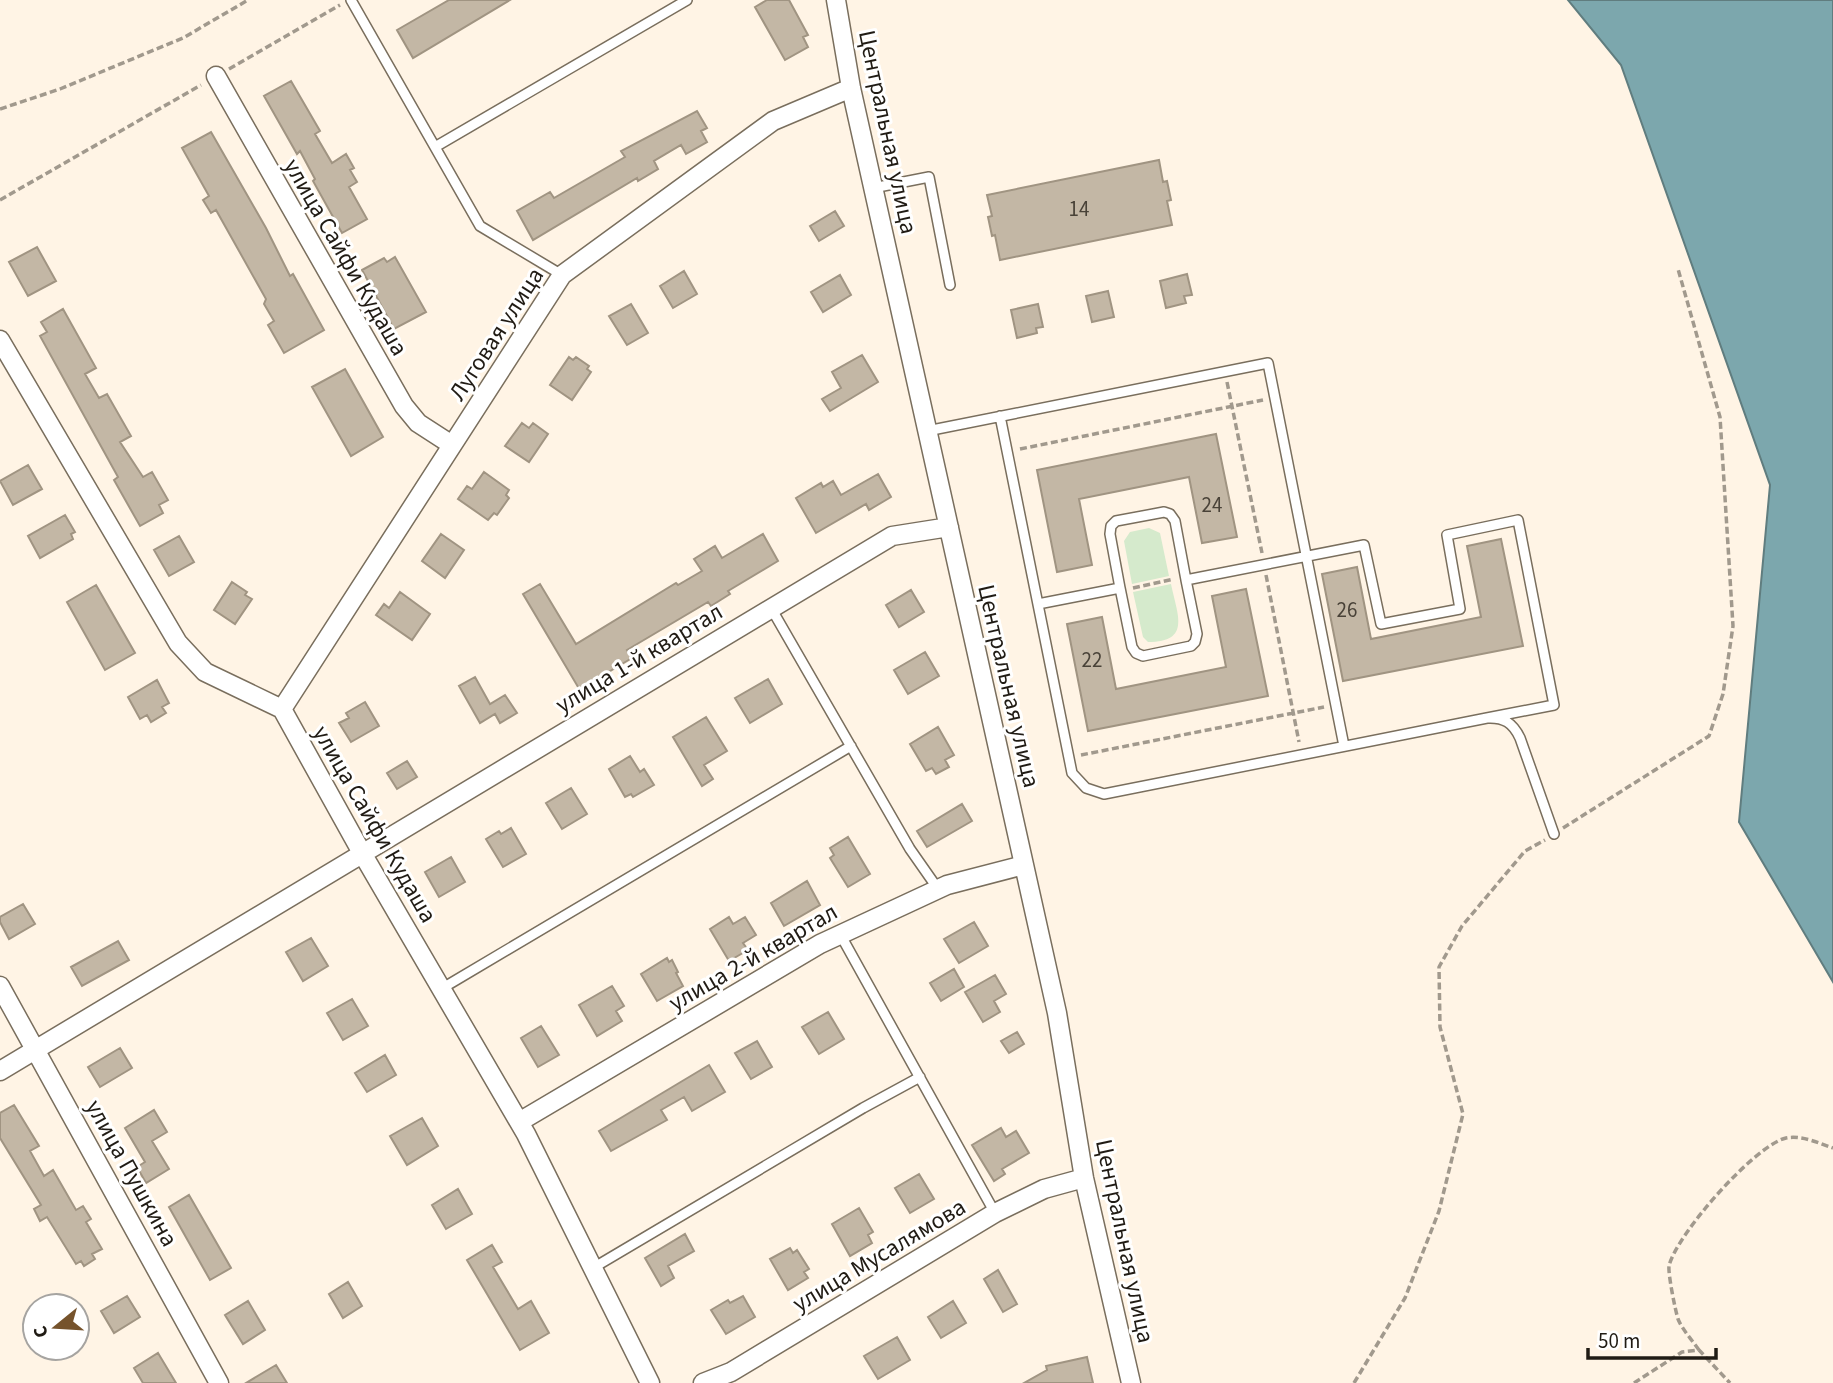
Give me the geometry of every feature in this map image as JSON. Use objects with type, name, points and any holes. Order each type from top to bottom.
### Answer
[{"type":"street","name":"Центральная улица","points":[[836,0],[851,88],[1057,1013],[1084,1178],[1131,1383]]},
{"type":"street","name":"улица Сайфи Кудаша","points":[[216,76],[404,406],[418,423],[452,445]]},
{"type":"street","name":"Луговая улица","points":[[282,709],[562,275],[772,121],[851,88]]},
{"type":"street","name":"улица Сайфи Кудаша","points":[[0,340],[178,643],[205,671],[282,709],[362,853],[519,1122],[650,1383]]},
{"type":"street","name":"улица 1-й квартал","points":[[0,1071],[892,536],[949,527]]},
{"type":"street","name":"улица 2-й квартал","points":[[519,1122],[840,934],[938,889],[1024,865]]},
{"type":"street","name":"улица Пушкина","points":[[0,986],[219,1383]]},
{"type":"street","name":"улица Мусалямова","points":[[702,1383],[731,1372],[995,1213],[1044,1189],[1084,1178]]},
{"type":"lane","points":[[350,0],[480,226],[562,275]]},
{"type":"lane","points":[[435,147],[687,0]]},
{"type":"lane","points":[[873,188],[929,177],[950,285]]},
{"type":"lane","points":[[928,431],[1268,363],[1344,746]]},
{"type":"lane","points":[[1000,416],[1068,758],[1072,773],[1086,788],[1104,794],[1554,705],[1518,520],[1447,536],[1460,609],[1381,624],[1364,545],[1186,579]]},
{"type":"lane","points":[[1164,512],[1170,514],[1175,521],[1186,579],[1197,634],[1195,642],[1191,646],[1143,656],[1136,653],[1132,647],[1110,534],[1111,526],[1116,521],[1164,512]]},
{"type":"lane","points":[[1038,604],[1121,589]]},
{"type":"lane","points":[[771,607],[911,849],[938,889]]},
{"type":"lane","points":[[1487,718],[1499,717],[1516,728],[1554,834]]},
{"type":"lane","points":[[441,989],[851,746]]},
{"type":"lane","points":[[840,934],[995,1213]]},
{"type":"lane","points":[[593,1268],[920,1077]]},
{"type":"path","points":[[0,109],[60,89],[183,38],[248,0]]},
{"type":"path","points":[[0,200],[350,0]]},
{"type":"path","points":[[1354,1383],[1405,1298],[1439,1210],[1463,1114],[1440,1027],[1439,967],[1462,926],[1525,851],[1613,799],[1709,736],[1723,694],[1732,626],[1720,417],[1678,269]]},
{"type":"path","points":[[1007,451],[1275,398]]},
{"type":"path","points":[[1121,589],[1186,579]]},
{"type":"path","points":[[1068,758],[1336,704]]},
{"type":"path","points":[[1730,1383],[1699,1350],[1678,1320],[1669,1267],[1680,1242],[1731,1178],[1765,1148],[1787,1138],[1811,1140],[1833,1148]]},
{"type":"path","points":[[1634,1383],[1682,1352],[1699,1350]]},
{"type":"green space","points":[[1149,528],[1160,533],[1169,576],[1132,584],[1124,541],[1130,532]]},
{"type":"green space","points":[[1171,584],[1178,616],[1176,632],[1162,641],[1148,642],[1143,637],[1133,592]]},
{"type":"water","points":[[1568,0],[1833,0],[1833,982],[1739,822],[1770,485],[1621,65]]},
{"type":"building","points":[[449,0],[510,0],[413,58],[397,30]]},
{"type":"building","points":[[767,0],[789,0],[808,35],[803,37],[808,47],[785,60],[755,7]]},
{"type":"building","points":[[291,81],[320,131],[315,134],[332,163],[346,154],[354,168],[350,170],[357,182],[349,187],[367,219],[342,233],[313,181],[315,179],[300,151],[297,154],[264,96]]},
{"type":"building","points":[[697,111],[707,128],[701,131],[707,142],[686,154],[681,145],[654,161],[658,169],[638,181],[637,178],[533,240],[517,211],[550,192],[554,198],[625,157],[621,151]]},
{"type":"building","points":[[211,132],[290,276],[293,274],[324,330],[284,353],[268,325],[274,321],[264,304],[266,299],[216,210],[211,213],[203,200],[209,196],[182,148]]},
{"type":"building","points":[[1159,160],[1163,182],[1167,181],[1171,200],[1167,201],[1172,225],[1000,260],[988,217],[992,216],[987,195]]},
{"type":"building","points":[[835,211],[844,226],[819,241],[810,226]]},
{"type":"building","points":[[37,247],[56,281],[28,296],[9,262]]},
{"type":"building","points":[[395,257],[426,312],[394,329],[362,270],[384,258],[387,262]]},
{"type":"building","points":[[684,271],[697,294],[673,308],[660,286]]},
{"type":"building","points":[[1187,274],[1192,295],[1184,296],[1186,303],[1166,308],[1160,281]]},
{"type":"building","points":[[840,275],[851,295],[823,312],[811,292]]},
{"type":"building","points":[[1108,291],[1114,317],[1092,322],[1086,296]]},
{"type":"building","points":[[631,304],[648,333],[627,345],[609,316]]},
{"type":"building","points":[[1038,304],[1043,327],[1036,328],[1037,333],[1017,338],[1011,310]]},
{"type":"building","points":[[63,309],[96,368],[85,374],[99,398],[107,394],[131,436],[120,442],[143,477],[152,472],[168,500],[159,505],[163,513],[140,526],[114,480],[118,477],[40,336],[47,332],[41,322]]},
{"type":"building","points":[[862,355],[878,382],[830,411],[822,399],[841,388],[832,372]]},
{"type":"building","points":[[569,357],[573,360],[576,357],[589,366],[587,369],[591,372],[572,400],[550,385]]},
{"type":"building","points":[[345,369],[383,437],[351,456],[312,387]]},
{"type":"building","points":[[522,423],[529,428],[533,423],[548,434],[529,462],[505,446]]},
{"type":"building","points":[[1216,434],[1237,537],[1202,543],[1189,477],[1079,499],[1092,565],[1057,572],[1037,470]]},
{"type":"building","points":[[28,465],[42,489],[13,505],[0,481]]},
{"type":"building","points":[[484,472],[509,490],[506,495],[509,498],[497,515],[494,513],[488,520],[458,499],[467,486],[472,489]]},
{"type":"building","points":[[878,474],[891,497],[869,510],[866,504],[816,533],[796,498],[821,483],[823,487],[833,481],[841,495]]},
{"type":"building","points":[[65,515],[75,532],[71,534],[73,539],[40,558],[28,536]]},
{"type":"building","points":[[441,534],[464,550],[445,578],[422,561]]},
{"type":"building","points":[[763,534],[778,561],[728,591],[730,594],[711,606],[708,602],[627,650],[632,658],[581,692],[523,594],[540,584],[576,644],[676,583],[678,585],[702,571],[694,559],[715,546],[722,558]]},
{"type":"building","points":[[179,536],[194,562],[169,576],[154,550]]},
{"type":"building","points":[[1501,539],[1523,646],[1343,681],[1322,574],[1357,567],[1371,639],[1481,617],[1467,546]]},
{"type":"building","points":[[232,582],[252,599],[235,624],[214,610]]},
{"type":"building","points":[[96,585],[135,653],[105,670],[67,602]]},
{"type":"building","points":[[1246,589],[1268,696],[1088,731],[1067,624],[1102,617],[1116,689],[1226,667],[1212,596]]},
{"type":"building","points":[[911,590],[924,612],[899,627],[886,605]]},
{"type":"building","points":[[400,592],[430,614],[412,640],[376,615],[384,604],[389,608]]},
{"type":"building","points":[[925,652],[939,676],[908,694],[894,670]]},
{"type":"building","points":[[475,677],[490,704],[505,695],[517,713],[500,723],[495,714],[480,723],[459,686]]},
{"type":"building","points":[[768,679],[782,704],[750,723],[735,698]]},
{"type":"building","points":[[157,680],[169,703],[162,707],[166,713],[151,722],[147,715],[140,719],[128,697]]},
{"type":"building","points":[[365,702],[379,726],[351,742],[339,723],[349,718],[346,713]]},
{"type":"building","points":[[706,717],[727,751],[704,765],[713,779],[702,786],[673,737]]},
{"type":"building","points":[[938,727],[954,755],[945,760],[949,767],[936,774],[932,768],[926,771],[910,744]]},
{"type":"building","points":[[630,756],[640,772],[644,769],[654,785],[633,797],[631,794],[625,797],[609,769]]},
{"type":"building","points":[[407,761],[417,777],[397,789],[387,773]]},
{"type":"building","points":[[571,788],[587,814],[562,829],[546,803]]},
{"type":"building","points":[[962,804],[972,821],[927,847],[917,831]]},
{"type":"building","points":[[511,828],[526,854],[503,867],[486,839]]},
{"type":"building","points":[[848,837],[870,874],[848,887],[830,858],[834,855],[830,848]]},
{"type":"building","points":[[451,857],[465,882],[439,897],[425,872]]},
{"type":"building","points":[[807,881],[820,905],[784,926],[771,903]]},
{"type":"building","points":[[23,904],[35,924],[9,939],[0,917]]},
{"type":"building","points":[[729,917],[733,924],[745,917],[756,935],[743,943],[748,950],[729,961],[710,929]]},
{"type":"building","points":[[974,922],[988,946],[959,963],[944,939]]},
{"type":"building","points":[[311,938],[328,966],[303,981],[286,952]]},
{"type":"building","points":[[118,941],[129,960],[82,986],[71,967]]},
{"type":"building","points":[[667,958],[669,962],[672,960],[683,986],[657,1001],[641,974]]},
{"type":"building","points":[[954,969],[964,987],[941,1001],[930,983]]},
{"type":"building","points":[[995,975],[1006,994],[994,1001],[1000,1012],[983,1022],[965,992]]},
{"type":"building","points":[[612,986],[624,1006],[616,1011],[622,1021],[597,1036],[579,1005]]},
{"type":"building","points":[[352,999],[368,1026],[343,1040],[327,1013]]},
{"type":"building","points":[[828,1012],[844,1039],[819,1054],[802,1027]]},
{"type":"building","points":[[541,1026],[559,1055],[538,1067],[521,1038]]},
{"type":"building","points":[[1017,1032],[1024,1044],[1009,1053],[1001,1041]]},
{"type":"building","points":[[757,1041],[772,1067],[751,1079],[735,1053]]},
{"type":"building","points":[[120,1048],[132,1068],[100,1087],[88,1067]]},
{"type":"building","points":[[385,1055],[396,1075],[367,1092],[355,1073]]},
{"type":"building","points":[[709,1065],[725,1092],[692,1111],[684,1097],[661,1110],[667,1120],[611,1151],[599,1131]]},
{"type":"building","points":[[14,1105],[39,1146],[30,1151],[44,1176],[53,1170],[76,1210],[83,1206],[91,1219],[86,1222],[102,1249],[92,1254],[95,1259],[84,1266],[81,1261],[76,1264],[47,1217],[40,1221],[34,1209],[41,1205],[0,1138],[0,1113]]},
{"type":"building","points":[[154,1110],[167,1132],[152,1141],[169,1169],[146,1183],[137,1167],[145,1162],[125,1128]]},
{"type":"building","points":[[422,1118],[438,1146],[407,1165],[390,1136]]},
{"type":"building","points":[[1001,1128],[1006,1137],[1016,1131],[1029,1153],[1002,1169],[1005,1174],[994,1181],[972,1145]]},
{"type":"building","points":[[919,1174],[934,1199],[910,1213],[895,1188]]},
{"type":"building","points":[[458,1189],[472,1214],[446,1229],[432,1205]]},
{"type":"building","points":[[189,1195],[231,1268],[210,1280],[169,1207]]},
{"type":"building","points":[[859,1208],[873,1232],[868,1235],[872,1243],[850,1256],[832,1224]]},
{"type":"building","points":[[685,1234],[694,1251],[668,1266],[674,1278],[661,1286],[645,1258]]},
{"type":"building","points":[[492,1245],[502,1262],[493,1267],[518,1309],[531,1301],[549,1333],[520,1350],[467,1260]]},
{"type":"building","points":[[790,1248],[793,1253],[797,1250],[809,1269],[804,1272],[808,1278],[788,1290],[770,1259]]},
{"type":"building","points":[[998,1270],[1017,1304],[1003,1312],[984,1279]]},
{"type":"building","points":[[348,1282],[362,1306],[343,1318],[329,1294]]},
{"type":"building","points":[[127,1296],[140,1317],[114,1333],[101,1311]]},
{"type":"building","points":[[743,1296],[755,1317],[726,1334],[711,1310],[728,1300],[730,1303]]},
{"type":"building","points":[[248,1301],[265,1330],[243,1344],[225,1315]]},
{"type":"building","points":[[953,1301],[966,1323],[941,1338],[928,1317]]},
{"type":"building","points":[[897,1337],[910,1360],[878,1379],[864,1356]]},
{"type":"building","points":[[158,1353],[176,1383],[143,1383],[134,1368]]},
{"type":"building","points":[[1087,1357],[1093,1383],[1024,1383],[1047,1370],[1046,1366]]},
{"type":"building","points":[[276,1365],[287,1383],[246,1383]]}]
